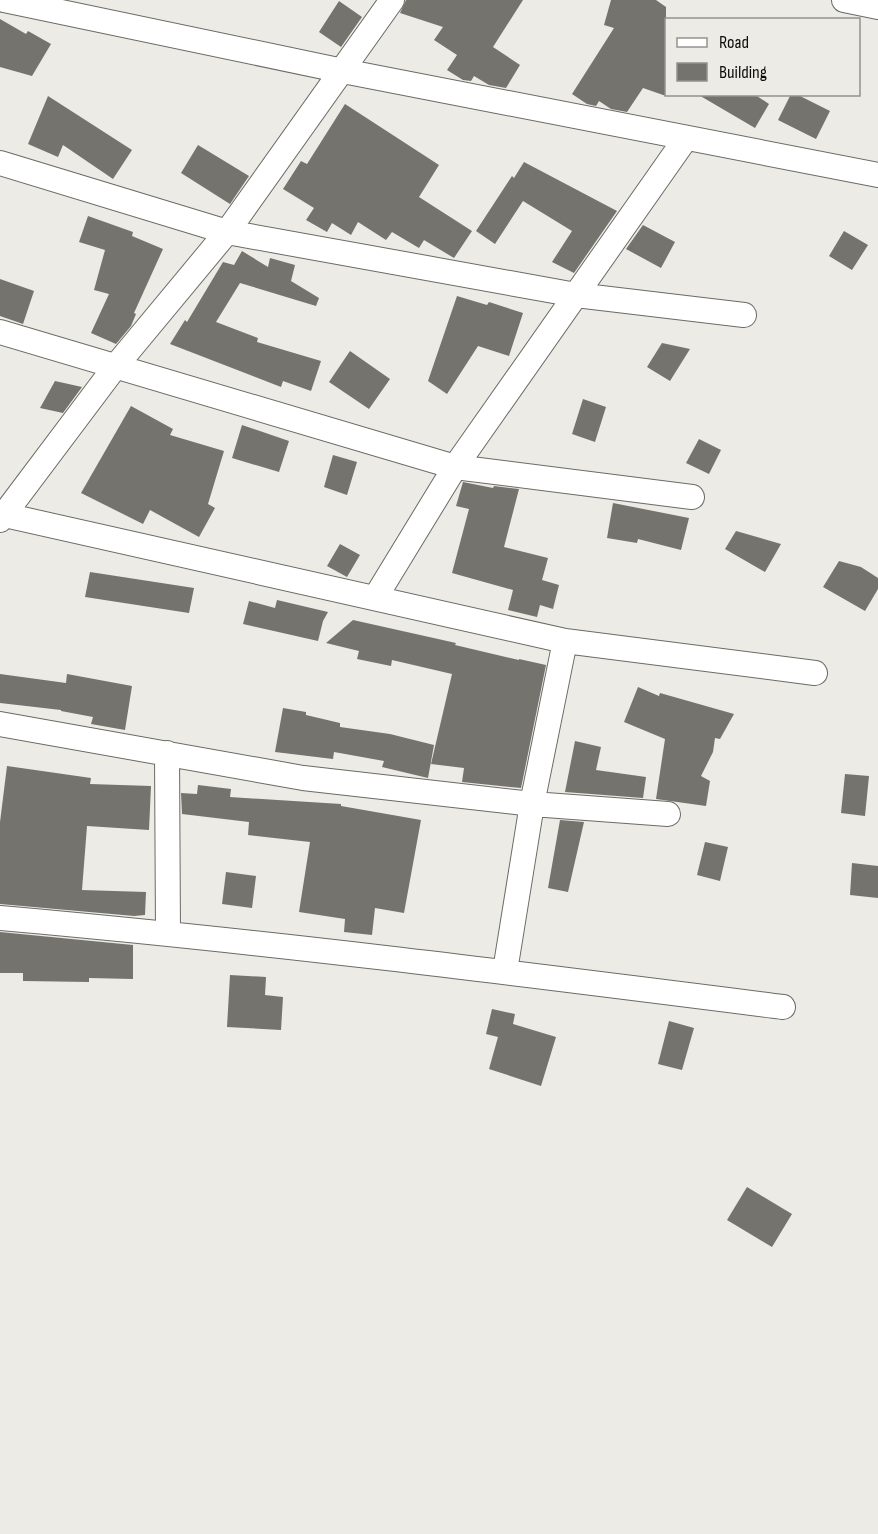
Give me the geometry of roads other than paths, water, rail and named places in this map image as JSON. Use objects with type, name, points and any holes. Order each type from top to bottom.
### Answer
[{"type":"street","points":[[4,0],[343,71],[878,175]]},
{"type":"street","points":[[392,0],[227,232],[115,367],[1,516],[565,641],[815,673]]},
{"type":"street","points":[[844,0],[878,7]]},
{"type":"street","points":[[375,598],[455,467],[686,138]]},
{"type":"street","points":[[0,163],[227,232],[576,295],[744,315]]},
{"type":"street","points":[[0,332],[455,467],[692,497]]},
{"type":"street","points":[[505,971],[532,804],[565,641]]},
{"type":"street","points":[[0,724],[303,778],[532,804],[668,814]]},
{"type":"street","points":[[167,753],[168,933]]},
{"type":"street","points":[[0,918],[168,933],[505,971],[783,1007]]}]
